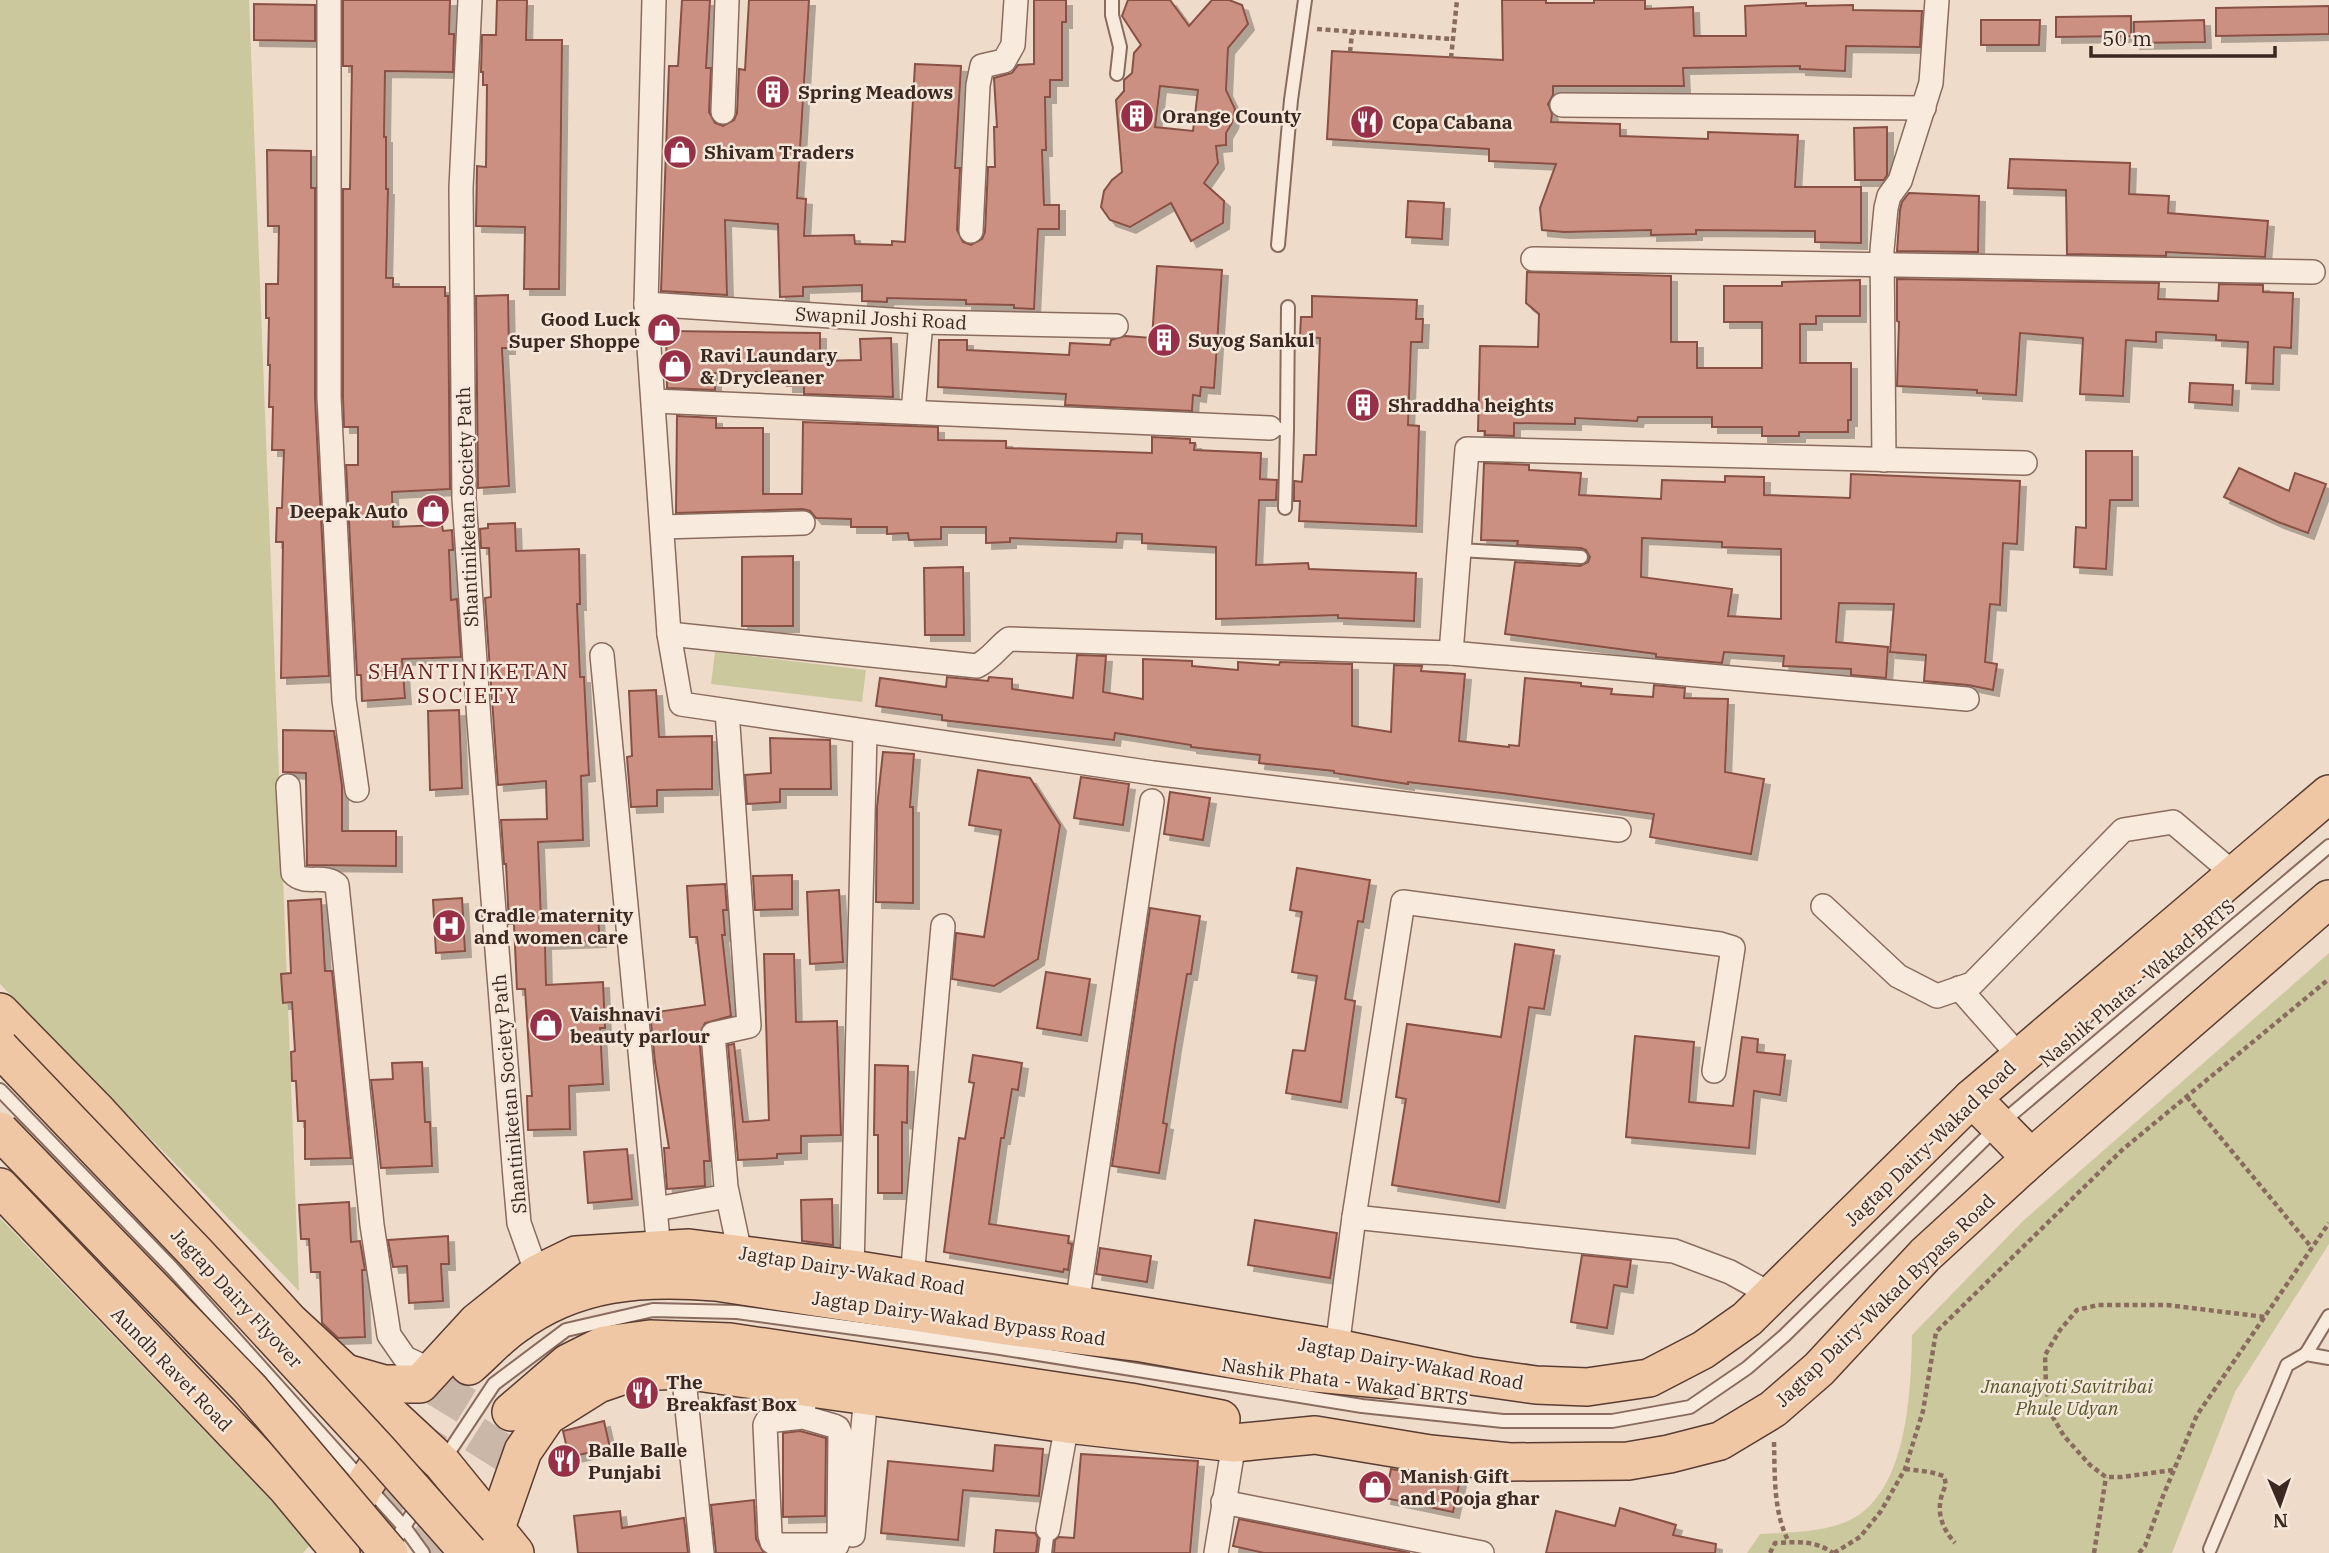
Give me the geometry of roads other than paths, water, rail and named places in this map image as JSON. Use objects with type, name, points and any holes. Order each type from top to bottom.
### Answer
[{"type":"main road","name":"Jagtap Dairy-Wakad Road","points":[[427,1378],[477,1322],[537,1274],[576,1255],[689,1248],[912,1278],[1337,1348],[1472,1376],[1536,1385],[1587,1387],[1648,1378],[1723,1338],[1747,1319],[1972,1098],[2329,793]]},
{"type":"main road","name":"Jagtap Dairy-Wakad Bypass Road","points":[[1315,1435],[1430,1454],[1510,1462],[1628,1461],[1720,1441],[1773,1409],[1819,1369],[1925,1255],[2031,1158],[2329,900]]},
{"type":"main road","points":[[0,1012],[97,1111],[289,1321],[404,1426],[436,1474],[495,1545]]},
{"type":"main road","name":"Jagtap Dairy Flyover","points":[[0,1048],[197,1254],[469,1553]]},
{"type":"main road","points":[[1972,1098],[2031,1158]]},
{"type":"main road","points":[[0,1131],[250,1389],[394,1544]]},
{"type":"main road","name":"Aundh Ravet Road","points":[[0,1188],[286,1487],[334,1550]]},
{"type":"main road","name":"Jagtap Dairy-Wakad Bypass Road","points":[[470,1366],[514,1325],[562,1297],[620,1281],[671,1278],[716,1282],[1013,1327],[1142,1343],[1305,1371],[1389,1380],[1472,1376]]},
{"type":"main road","points":[[511,1412],[568,1363],[604,1345],[650,1339],[730,1342],[1130,1402],[1315,1435]]},
{"type":"main road","points":[[495,1545],[523,1451],[547,1416],[598,1384],[633,1372],[683,1370],[804,1402],[866,1395],[1067,1424],[1234,1443],[1315,1435]]},
{"type":"main road","points":[[342,1372],[384,1384],[427,1378]]},
{"type":"main road","points":[[334,1550],[366,1483],[404,1426],[427,1378]]},
{"type":"street","points":[[329,0],[329,397],[344,700],[357,790]]},
{"type":"street","name":"Shantiniketan Society Path","points":[[470,0],[461,188],[464,498],[519,1223],[537,1274]]},
{"type":"street","points":[[654,0],[646,304],[668,634],[681,704],[1153,773],[1619,830]]},
{"type":"street","points":[[723,112],[727,0]]},
{"type":"street","points":[[971,232],[978,85],[982,66],[1004,61],[1013,45],[1016,0]]},
{"type":"street","points":[[1884,460],[1882,265],[1886,208],[1889,196],[1900,181],[1931,83],[1937,0]]},
{"type":"street","points":[[1562,105],[1924,108]]},
{"type":"street","points":[[1532,259],[2313,272]]},
{"type":"street","name":"Swapnil Joshi Road","points":[[646,304],[921,322],[1116,326]]},
{"type":"street","points":[[913,412],[921,322]]},
{"type":"street","points":[[654,401],[1279,429]]},
{"type":"street","points":[[1451,653],[1467,449],[2025,463]]},
{"type":"street","points":[[662,527],[803,523]]},
{"type":"street","points":[[668,634],[977,666],[989,660],[998,647],[1009,639],[1451,653],[1967,699]]},
{"type":"street","points":[[603,655],[659,1250]]},
{"type":"street","points":[[727,711],[749,1026],[713,1034],[727,1196],[740,1253]]},
{"type":"street","points":[[852,1269],[865,733]]},
{"type":"street","points":[[288,786],[293,873],[301,879],[331,880],[337,885],[372,1225],[389,1335],[405,1358],[427,1378]]},
{"type":"street","points":[[1077,1305],[1152,801]]},
{"type":"street","points":[[1823,906],[1898,976],[1937,996],[1972,984],[2123,830],[2173,822],[2234,874]]},
{"type":"street","points":[[1337,1348],[1354,1217],[1403,902],[1720,944],[1733,948],[1714,1071]]},
{"type":"street","points":[[912,1278],[943,926]]},
{"type":"street","points":[[1959,988],[2020,1057]]},
{"type":"street","points":[[656,1209],[727,1196]]},
{"type":"street","points":[[1354,1217],[1674,1251],[1730,1272],[1772,1295]]},
{"type":"street","points":[[683,1370],[702,1553]]},
{"type":"street","points":[[851,1550],[866,1395]]},
{"type":"street","points":[[804,1402],[840,1433],[837,1545],[777,1545],[772,1542],[770,1535],[765,1425],[767,1421],[804,1402]]},
{"type":"street","points":[[1048,1529],[1067,1424]]},
{"type":"street","points":[[1216,1553],[1234,1443]]},
{"type":"street","points":[[1223,1502],[1482,1553]]},
{"type":"lane","points":[[1112,0],[1112,15],[1120,47],[1117,74]]},
{"type":"lane","points":[[1278,245],[1305,0]]},
{"type":"lane","points":[[1285,508],[1279,429],[1288,307]]},
{"type":"lane","points":[[1459,550],[1581,557]]},
{"type":"lane","name":"Nashik Phata - Wakad BRTS","points":[[394,1544],[494,1384],[566,1330],[653,1310],[750,1314],[994,1347],[1362,1406],[1503,1421],[1612,1422],[1690,1407],[1747,1368],[1784,1336],[2000,1124],[2329,846]]},
{"type":"lane","points":[[0,1090],[172,1268],[366,1483],[394,1544],[424,1553]]},
{"type":"lane","points":[[2213,1552],[2287,1365],[2306,1354],[2329,1316]]},
{"type":"lane","points":[[2306,1354],[2329,1358]]},
{"type":"lane","points":[[1045,1553],[1048,1529]]},
{"type":"tunnel","points":[[355,1553],[469,1366]]},
{"type":"tunnel","points":[[422,1553],[511,1412]]},
{"type":"place","name":"Spring Meadows","points":[[773,92]]},
{"type":"place","name":"Orange County","points":[[1137,116]]},
{"type":"place","name":"Copa Cabana","points":[[1367,122]]},
{"type":"place","name":"Shivam Traders","points":[[680,152]]},
{"type":"place","name":"Good Luck Super Shoppe","points":[[664,330]]},
{"type":"place","name":"Suyog Sankul","points":[[1164,340]]},
{"type":"place","name":"Ravi Laundary & Drycleaner","points":[[675,366]]},
{"type":"place","name":"Shraddha heights","points":[[1363,405]]},
{"type":"place","name":"Deepak Auto","points":[[433,511]]},
{"type":"place","name":"Cradle maternity and women care","points":[[449,926]]},
{"type":"place","name":"Vaishnavi beauty parlour","points":[[546,1025]]},
{"type":"place","name":"The Breakfast Box","points":[[642,1393]]},
{"type":"place","name":"Balle Balle Punjabi","points":[[564,1461]]},
{"type":"place","name":"Manish Gift and Pooja ghar","points":[[1375,1487]]},
{"type":"district","name":"SHANTINIKETAN SOCIETY","points":[[469,683]]},
{"type":"park label","name":"Jnanajyoti Savitribai Phule Udyan","points":[[2067,1397]]}]
